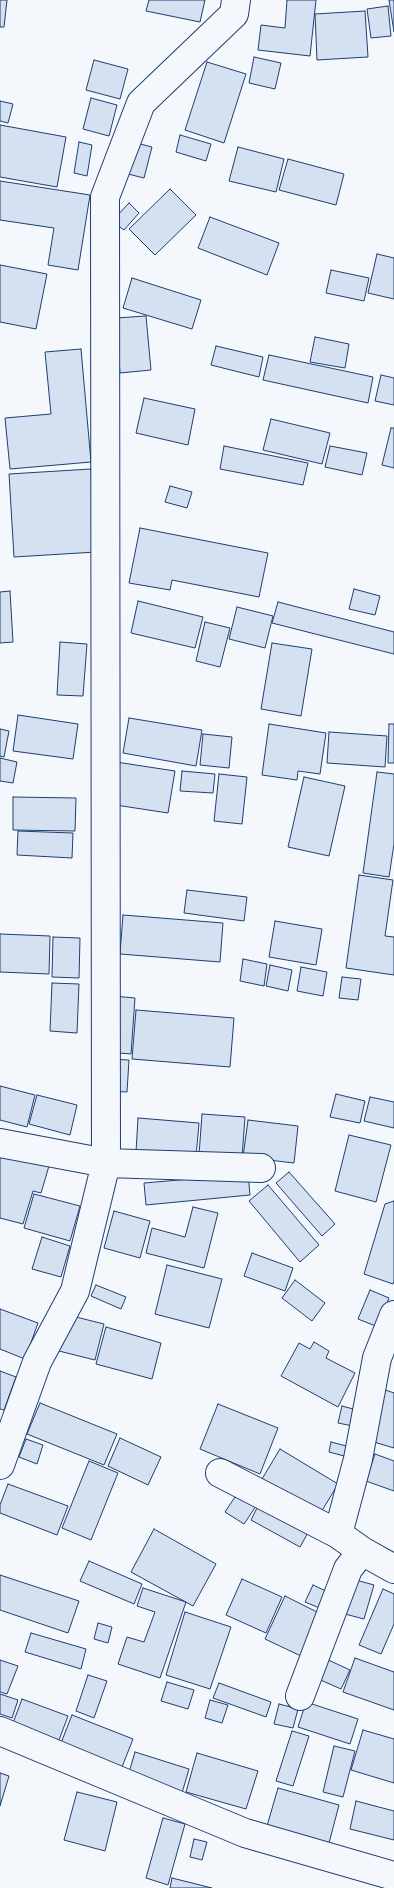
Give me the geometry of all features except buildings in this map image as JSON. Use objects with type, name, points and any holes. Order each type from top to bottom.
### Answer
[{"type":"street","points":[[0,1465],[37,1362],[75,1291],[106,1163],[105,197],[141,103],[234,14],[236,0]]},
{"type":"street","points":[[0,1143],[106,1163],[262,1168]]},
{"type":"street","points":[[338,1534],[358,1459],[377,1358],[394,1315]]},
{"type":"street","points":[[220,1472],[338,1534],[362,1551],[394,1569]]},
{"type":"street","points":[[300,1696],[348,1569],[362,1551]]},
{"type":"street","points":[[0,1731],[244,1833],[365,1878],[394,1876]]}]
